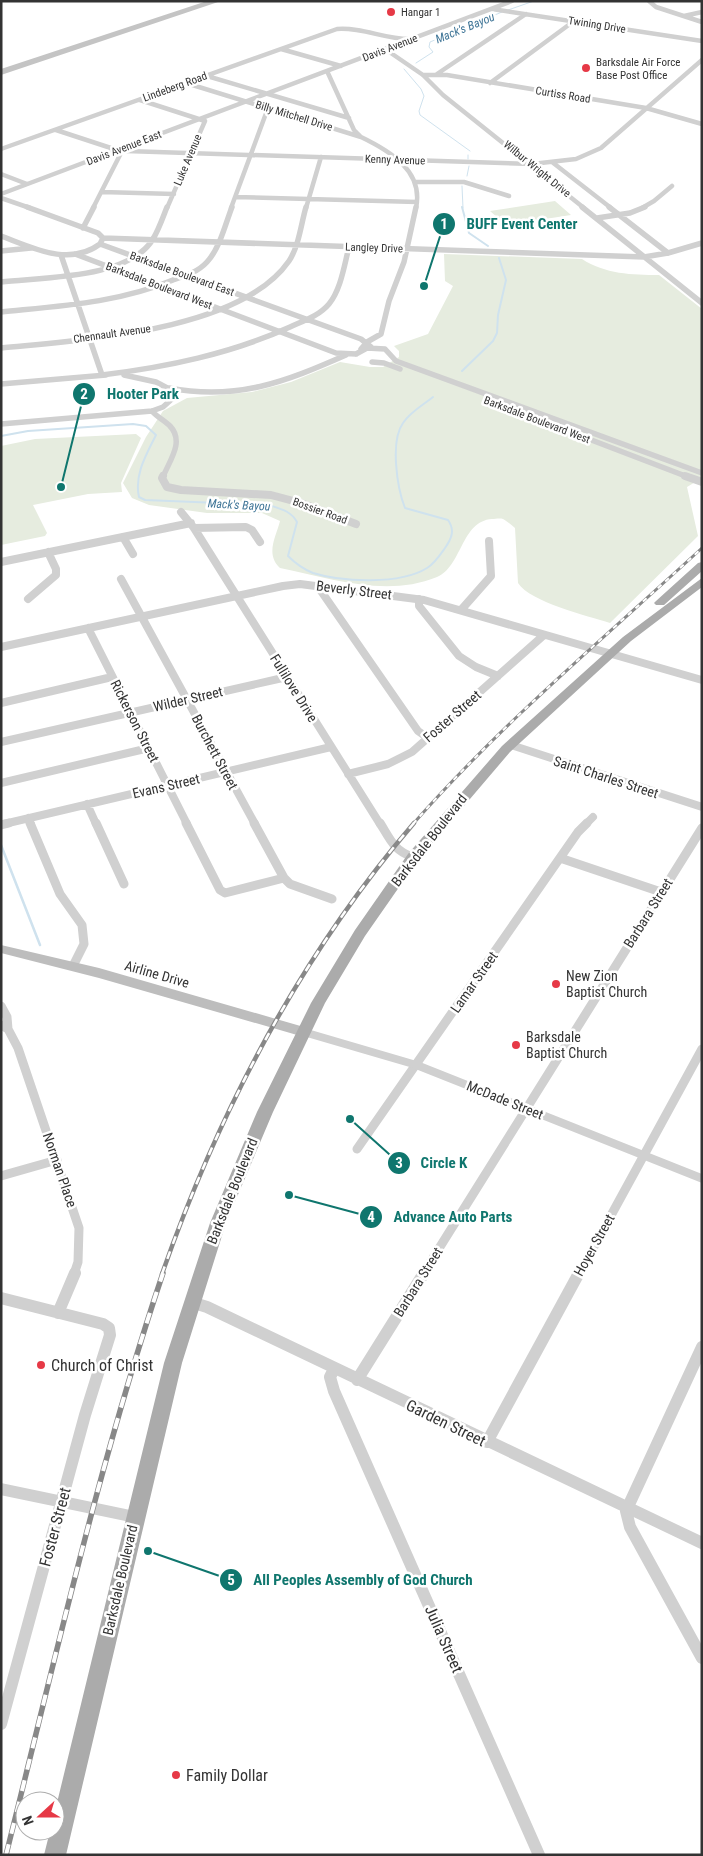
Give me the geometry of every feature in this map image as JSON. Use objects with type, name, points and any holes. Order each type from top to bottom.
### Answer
[{"type":"main road","name":"Barksdale Boulevard","points":[[627,639],[635,627],[702,565]]},
{"type":"main road","name":"Barksdale Boulevard","points":[[55,1855],[134,1517],[161,1409],[191,1302],[218,1223],[242,1162],[318,1003],[354,942],[413,857],[454,806],[511,745],[609,654],[702,581]]},
{"type":"main road","name":"Airline Drive","points":[[1,949],[73,966],[304,1032]]},
{"type":"street","name":"Davis Avenue","points":[[267,94],[512,1]]},
{"type":"street","points":[[649,1],[656,7],[702,22]]},
{"type":"street","name":"Twining Drive","points":[[492,9],[702,42]]},
{"type":"street","points":[[684,16],[702,12]]},
{"type":"street","points":[[437,74],[526,14]]},
{"type":"street","points":[[490,82],[574,22]]},
{"type":"street","name":"Lindeberg Road","points":[[1,149],[337,29],[349,28],[382,35]]},
{"type":"street","points":[[382,35],[404,40],[417,37]]},
{"type":"street","points":[[382,35],[389,40],[385,49]]},
{"type":"street","points":[[280,49],[341,66]]},
{"type":"street","name":"Wilbur Wright Drive","points":[[385,49],[423,75],[443,95],[532,164],[702,303]]},
{"type":"street","name":"Kenny Avenue","points":[[56,130],[117,150],[532,164],[552,162],[574,159],[594,153],[702,60]]},
{"type":"street","points":[[327,71],[354,130],[361,137]]},
{"type":"street","name":"Curtiss Road","points":[[423,75],[437,74],[646,108],[702,124]]},
{"type":"street","points":[[207,76],[349,118]]},
{"type":"street","name":"Billy Mitchell Drive","points":[[186,83],[361,137],[380,147],[398,160],[416,182]]},
{"type":"street","name":"Davis Avenue East","points":[[1,194],[267,94]]},
{"type":"street","name":"Luke Avenue","points":[[111,268],[135,257],[153,240],[205,122],[201,119],[140,100]]},
{"type":"street","points":[[1,312],[79,304],[122,297],[161,287],[186,276],[207,262],[219,242],[268,108]]},
{"type":"street","points":[[83,228],[120,155],[120,152],[117,150]]},
{"type":"street","points":[[220,309],[266,284],[289,261],[321,157]]},
{"type":"street","points":[[552,162],[668,253]]},
{"type":"street","points":[[1,174],[27,184]]},
{"type":"street","points":[[356,354],[381,334],[386,309],[402,268],[407,249],[417,202],[416,182],[464,182],[509,196]]},
{"type":"street","points":[[597,218],[638,211],[651,205],[672,186]]},
{"type":"street","points":[[102,192],[174,194]]},
{"type":"street","points":[[235,197],[417,202]]},
{"type":"street","name":"Barksdale Boulevard East","points":[[1,198],[98,234],[101,241],[135,257],[386,350],[390,354]]},
{"type":"street","name":"Barksdale Boulevard West","points":[[1,236],[46,254],[74,255],[336,353],[356,354],[359,359],[389,365],[702,482]]},
{"type":"street","name":"Langley Drive","points":[[101,241],[153,240],[644,257]]},
{"type":"street","points":[[74,255],[92,250],[101,241]]},
{"type":"street","points":[[644,257],[702,244]]},
{"type":"street","points":[[1,384],[102,375],[153,368],[215,355],[280,332],[324,310],[332,301],[349,247]]},
{"type":"street","points":[[1,251],[32,248]]},
{"type":"street","points":[[61,255],[102,375]]},
{"type":"street","points":[[1,282],[68,276],[111,268]]},
{"type":"street","name":"Chennault Avenue","points":[[1,348],[90,338],[165,326],[220,309]]},
{"type":"street","points":[[102,375],[125,376],[192,393],[226,393],[264,386],[311,370],[347,354]]},
{"type":"street","points":[[372,362],[386,360],[390,354],[396,361],[702,474]]},
{"type":"street","points":[[153,368],[144,375],[153,382]]},
{"type":"street","points":[[168,387],[174,393],[171,401]]},
{"type":"street","points":[[1,424],[152,411],[192,393]]},
{"type":"street","name":"Bossier Road","points":[[152,411],[173,430],[177,440],[174,456],[162,478],[167,486],[181,490],[271,495],[301,503],[356,524]]},
{"type":"street","name":"Fullilove Drive","points":[[181,512],[193,526],[394,846],[402,853],[413,857]]},
{"type":"street","points":[[1,562],[123,537],[193,526],[246,527],[252,530],[260,542]]},
{"type":"street","points":[[123,537],[133,554]]},
{"type":"street","points":[[461,610],[491,576],[489,541]]},
{"type":"street","points":[[28,599],[56,575],[56,569],[48,552]]},
{"type":"street","name":"Burchett Street","points":[[121,579],[284,878]]},
{"type":"street","name":"Beverly Street","points":[[1,647],[294,584],[319,585],[419,599],[702,680]]},
{"type":"street","points":[[319,585],[321,591],[412,724],[420,734],[428,738]]},
{"type":"street","points":[[419,599],[418,603],[421,609],[455,652],[476,667],[498,676]]},
{"type":"street","name":"Rickerson Street","points":[[88,628],[219,887],[225,893],[284,878]]},
{"type":"street","name":"Foster Street","points":[[348,774],[400,759],[428,738],[544,636]]},
{"type":"street","points":[[1,703],[112,677]]},
{"type":"street","name":"Wilder Street","points":[[1,742],[288,677]]},
{"type":"street","name":"Saint Charles Street","points":[[511,745],[702,807]]},
{"type":"street","name":"Evans Street","points":[[1,824],[331,747]]},
{"type":"street","points":[[1,782],[149,748]]},
{"type":"street","points":[[87,804],[124,884]]},
{"type":"street","name":"Lamar Street","points":[[357,1149],[578,832],[593,817]]},
{"type":"street","points":[[28,818],[60,894],[82,925],[84,932],[82,949],[73,966]]},
{"type":"street","name":"Barbara Street","points":[[358,1380],[702,828]]},
{"type":"street","points":[[560,858],[662,892]]},
{"type":"street","points":[[284,878],[290,884],[332,899]]},
{"type":"street","name":"Norman Place","points":[[1,1006],[7,1017],[5,1027],[18,1048],[77,1219],[80,1246],[78,1262],[72,1282],[58,1313]]},
{"type":"street","name":"McDade Street","points":[[304,1032],[416,1065],[702,1179]]},
{"type":"street","name":"Hoyer Street","points":[[487,1442],[702,1049]]},
{"type":"street","points":[[1,1176],[57,1160]]},
{"type":"street","points":[[1,1298],[103,1324],[110,1331]]},
{"type":"street","name":"Garden Street","points":[[191,1302],[702,1543]]},
{"type":"street","name":"Foster Street","points":[[1,1724],[6,1689],[62,1503],[91,1394],[109,1341],[110,1331]]},
{"type":"street","points":[[701,1350],[627,1508],[626,1515],[630,1527],[702,1658]]},
{"type":"street","name":"Julia Street","points":[[334,1368],[330,1377],[334,1391],[539,1855]]},
{"type":"street","points":[[1,1489],[134,1517]]},
{"type":"shaded area","points":[[555,201],[571,215],[506,225],[490,211]]},
{"type":"shaded area","points":[[444,254],[582,259],[609,271],[659,275],[702,309],[702,478],[687,487],[698,536],[610,623],[560,608],[524,590],[518,583],[515,528],[503,519],[492,519],[482,522],[474,528],[452,564],[437,577],[418,583],[378,586],[338,581],[280,568],[273,557],[272,551],[280,521],[262,513],[207,513],[149,505],[132,498],[123,483],[146,437],[163,411],[187,398],[252,392],[291,382],[340,362],[370,367],[383,367],[399,357],[399,351],[394,346],[428,334],[453,286],[445,281]]},
{"type":"shaded area","points":[[136,434],[141,438],[121,483],[122,492],[88,494],[33,505],[47,533],[45,536],[1,545],[1,446],[35,439]]},
{"type":"waterway","name":"Mack's Bayou","points":[[508,10],[534,1]]},
{"type":"waterway","name":"Mack's Bayou","points":[[416,63],[433,52],[429,47],[430,42],[502,12]]},
{"type":"waterway","name":"Mack's Bayou","points":[[404,69],[421,89],[424,96],[419,111],[420,115],[470,151]]},
{"type":"waterway","name":"Mack's Bayou","points":[[467,176],[469,166]]},
{"type":"waterway","name":"Mack's Bayou","points":[[462,186],[463,208]]},
{"type":"waterway","name":"Mack's Bayou","points":[[462,207],[469,233],[488,246]]},
{"type":"waterway","name":"Mack's Bayou","points":[[462,371],[493,341],[497,333],[498,315],[506,280],[499,258]]},
{"type":"waterway","name":"Mack's Bayou","points":[[1,436],[28,431],[133,424],[146,426],[156,435],[140,473],[138,481],[139,497],[145,500],[269,505],[289,513],[295,518],[297,522],[288,556],[306,570],[325,576],[355,580],[387,579],[416,573],[430,566],[445,548],[452,534],[448,520],[405,508],[397,477],[396,453],[399,431],[409,415],[433,397]]},
{"type":"waterway","points":[[1,845],[40,945]]},
{"type":"taxiway","points":[[1,72],[217,1]]},
{"type":"railway","points":[[413,824],[517,716],[702,548]]},
{"type":"railway","points":[[162,1274],[210,1153],[237,1094],[267,1037],[335,926],[414,823]]},
{"type":"railway","points":[[6,1855],[98,1489],[118,1417],[163,1273]]},
{"type":"place","name":"Hangar 1","points":[[391,12]]},
{"type":"place","name":"Barksdale Air Force Base Post Office","points":[[586,68]]},
{"type":"place","name":"BUFF Event Center","points":[[424,286]]},
{"type":"place","name":"Hooter Park","points":[[61,487]]},
{"type":"place","name":"New Zion Baptist Church","points":[[556,984]]},
{"type":"place","name":"Barksdale Baptist Church","points":[[516,1045]]},
{"type":"place","name":"Circle K","points":[[350,1119]]},
{"type":"place","name":"Advance Auto Parts","points":[[289,1195]]},
{"type":"place","name":"Church of Christ","points":[[41,1365]]},
{"type":"place","name":"All Peoples Assembly of God Church","points":[[148,1551]]},
{"type":"place","name":"Family Dollar","points":[[176,1775]]}]
